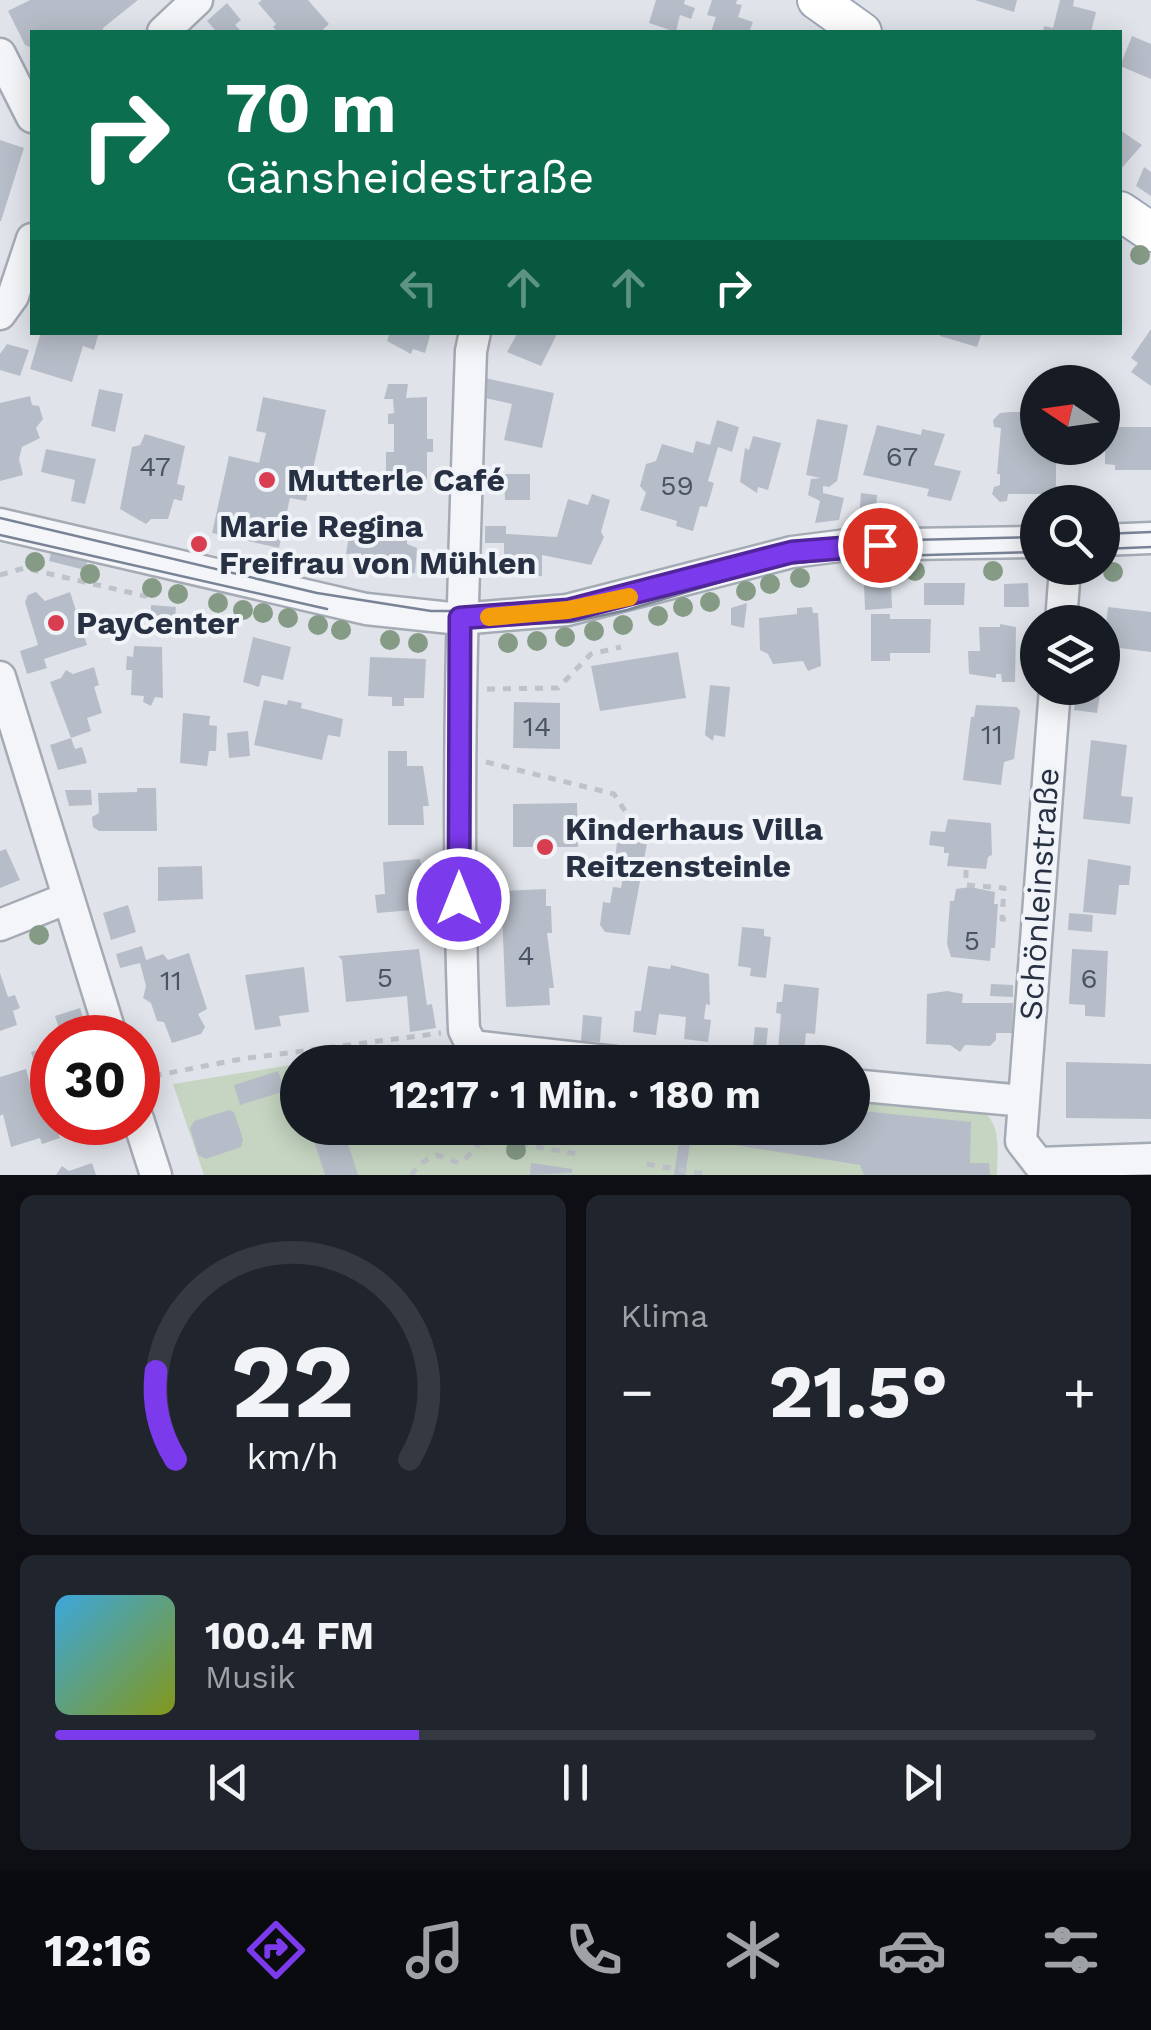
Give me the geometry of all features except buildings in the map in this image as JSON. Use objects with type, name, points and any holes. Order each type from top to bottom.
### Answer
[{"type":"main road","points":[[817,0],[859,30]]},
{"type":"main road","points":[[1122,212],[1151,232]]},
{"type":"street","points":[[165,30],[197,0]]},
{"type":"street","points":[[0,54],[30,114]]},
{"type":"street","points":[[0,110],[30,118]]},
{"type":"street","points":[[0,314],[13,296],[30,245]]},
{"type":"street","points":[[472,1045],[464,1030],[461,955],[459,689],[470,352],[474,335]]},
{"type":"street","points":[[0,524],[366,609],[460,618],[568,610],[810,550],[847,545],[1020,542]]},
{"type":"street","points":[[1120,539],[1151,538]]},
{"type":"street","points":[[0,677],[105,1015]]},
{"type":"street","name":"Schönleinstraße","points":[[1054,705],[1021,1140],[1038,1162],[1151,1159]]},
{"type":"street","points":[[0,925],[68,898]]},
{"type":"street","points":[[870,1087],[1024,1101]]},
{"type":"street","points":[[147,1145],[156,1175]]},
{"type":"path","points":[[0,575],[24,568],[145,596]]},
{"type":"path","points":[[459,689],[558,688],[591,654],[620,646]]},
{"type":"path","points":[[500,766],[614,794],[626,814]]},
{"type":"path","points":[[966,870],[966,885],[1004,888],[1002,919],[1036,922]]},
{"type":"path","points":[[160,1075],[241,1059],[414,1037]]},
{"type":"path","points":[[410,1175],[421,1163],[437,1155],[459,1162],[466,1159],[488,1138],[583,1154]]},
{"type":"path","points":[[647,1164],[710,1175]]},
{"type":"green space","points":[[280,1067],[280,1145],[870,1145],[870,1102],[984,1112],[996,1133],[997,1175],[204,1175],[173,1084]]},
{"type":"tram line","points":[[0,518],[317,593],[431,611],[563,606],[689,576],[776,549],[823,542],[1020,537]]},
{"type":"tram line","points":[[1120,533],[1151,532]]},
{"type":"tram line","points":[[0,535],[327,609]]},
{"type":"tram line","points":[[1120,548],[1151,547]]},
{"type":"tram line","points":[[505,625],[572,622],[627,610],[777,565],[855,557],[1020,552]]},
{"type":"slow traffic","points":[[489,617],[568,610],[629,597]]},
{"type":"place","name":"Mutterle Café","points":[[267,480]]},
{"type":"place","name":"Marie Regina Freifrau von Mühlen","points":[[199,544]]},
{"type":"place","name":"PayCenter","points":[[56,623]]},
{"type":"place","name":"Kinderhaus Villa Reitzensteinle","points":[[545,847]]},
{"type":"route","points":[[459,899],[460,618],[568,610],[792,552],[880,545]]}]
